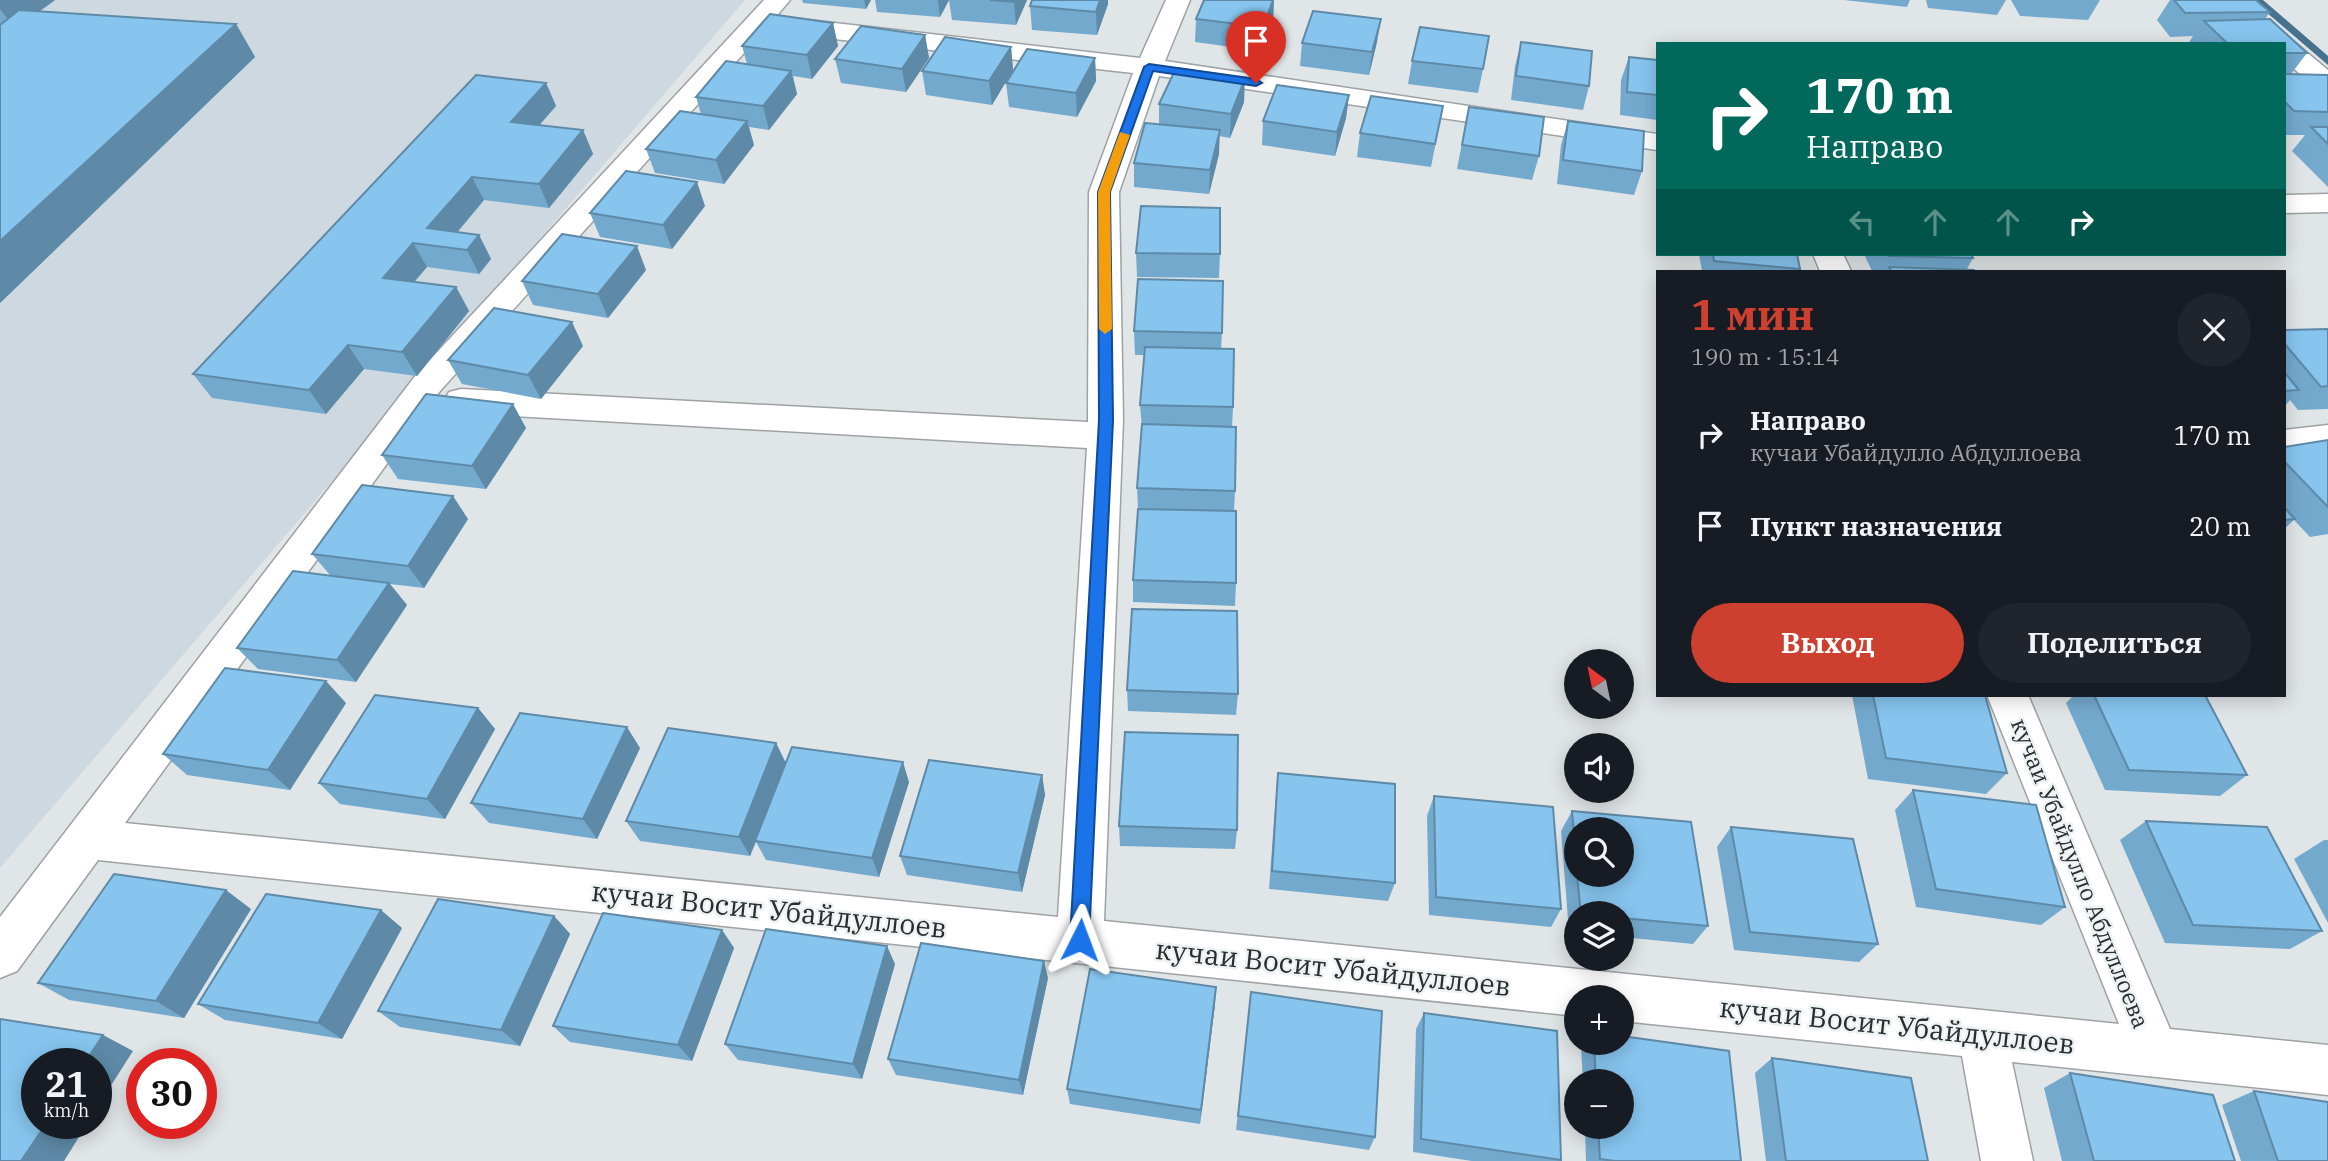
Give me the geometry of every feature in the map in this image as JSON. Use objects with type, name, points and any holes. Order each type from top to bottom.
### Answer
[{"type":"street","points":[[1080,940],[1105,436],[1104,192],[1149,67],[1178,0]]},
{"type":"street","points":[[0,955],[417,399],[770,9],[1656,142]]},
{"type":"street","points":[[2286,49],[2328,84]]},
{"type":"street","points":[[2286,204],[2328,203]]},
{"type":"street","points":[[417,399],[1105,436]]},
{"type":"street","points":[[2286,443],[2328,438]]},
{"type":"street","name":"кучаи Убайдулло Абдуллоева","points":[[2009,697],[2155,1052]]},
{"type":"street","name":"кучаи Восит Убайдуллоев","points":[[87,839],[2328,1070]]},
{"type":"street","points":[[1982,1034],[2007,1161]]},
{"type":"shaded area","points":[[0,0],[745,0],[0,868]]},
{"type":"building","points":[[1032,0],[1100,0],[1096,12],[1030,6]]},
{"type":"building","points":[[1204,0],[1273,0],[1263,27],[1196,19]]},
{"type":"building","points":[[2174,0],[2256,0],[2270,12],[2185,13]]},
{"type":"building","points":[[19,10],[236,24],[0,241],[0,25]]},
{"type":"building","points":[[1313,11],[1381,19],[1372,52],[1302,43]]},
{"type":"building","points":[[770,14],[833,23],[807,55],[742,46]]},
{"type":"building","points":[[2270,19],[2307,53],[2286,53],[2286,42],[2226,42],[2204,21]]},
{"type":"building","points":[[861,26],[925,35],[902,69],[835,59]]},
{"type":"building","points":[[1420,27],[1489,36],[1483,69],[1412,61]]},
{"type":"building","points":[[945,37],[1011,47],[989,81],[922,71]]},
{"type":"building","points":[[1521,42],[1592,51],[1589,86],[1516,76]]},
{"type":"building","points":[[1027,49],[1095,58],[1076,93],[1006,83]]},
{"type":"building","points":[[1629,57],[1656,60],[1656,95],[1627,92]]},
{"type":"building","points":[[726,61],[791,71],[763,106],[696,97]]},
{"type":"building","points":[[1176,68],[1245,78],[1231,114],[1159,104]]},
{"type":"building","points":[[2286,74],[2328,75],[2328,112],[2294,111],[2286,103]]},
{"type":"building","points":[[476,75],[546,83],[511,122],[583,130],[539,184],[472,177],[427,228],[479,235],[467,250],[413,243],[383,278],[456,287],[402,352],[348,345],[309,390],[193,374]]},
{"type":"building","points":[[1277,85],[1349,95],[1337,132],[1263,121]]},
{"type":"building","points":[[1371,96],[1443,106],[1435,144],[1360,133]]},
{"type":"building","points":[[1469,107],[1544,117],[1539,156],[1462,145]]},
{"type":"building","points":[[680,111],[747,121],[716,160],[646,149]]},
{"type":"building","points":[[1568,121],[1644,131],[1642,171],[1563,160]]},
{"type":"building","points":[[1145,123],[1220,130],[1210,170],[1134,163]]},
{"type":"building","points":[[2311,127],[2328,127],[2328,144]]},
{"type":"building","points":[[626,171],[697,182],[663,225],[590,213]]},
{"type":"building","points":[[1141,206],[1220,208],[1220,254],[1136,253]]},
{"type":"building","points":[[562,234],[637,246],[598,294],[522,281]]},
{"type":"building","points":[[1713,256],[1797,256],[1800,269],[1714,261]]},
{"type":"building","points":[[1889,256],[1972,256],[1973,258]]},
{"type":"building","points":[[1889,267],[1974,270],[1890,270]]},
{"type":"building","points":[[1138,279],[1223,281],[1222,333],[1134,331]]},
{"type":"building","points":[[494,308],[572,322],[528,375],[448,360]]},
{"type":"building","points":[[2328,329],[2328,386],[2321,387],[2286,345],[2286,330]]},
{"type":"building","points":[[1145,347],[1234,349],[1233,407],[1140,405]]},
{"type":"building","points":[[2286,374],[2299,390],[2286,391]]},
{"type":"building","points":[[426,394],[513,404],[472,466],[382,455]]},
{"type":"building","points":[[1142,424],[1236,427],[1235,491],[1137,488]]},
{"type":"building","points":[[2328,440],[2328,507],[2286,463],[2286,447]]},
{"type":"building","points":[[362,485],[453,496],[408,566],[312,554]]},
{"type":"building","points":[[1138,509],[1236,511],[1236,583],[1133,580]]},
{"type":"building","points":[[2286,509],[2295,519],[2286,520]]},
{"type":"building","points":[[293,571],[389,583],[337,660],[237,648]]},
{"type":"building","points":[[1132,609],[1237,611],[1238,694],[1127,690]]},
{"type":"building","points":[[225,668],[326,681],[268,770],[163,754]]},
{"type":"building","points":[[375,695],[478,708],[427,799],[319,783]]},
{"type":"building","points":[[1873,697],[1986,697],[2007,773],[1886,758]]},
{"type":"building","points":[[2095,697],[2206,697],[2247,775],[2129,770]]},
{"type":"building","points":[[520,713],[627,727],[583,819],[471,803]]},
{"type":"building","points":[[668,728],[776,743],[739,837],[626,821]]},
{"type":"building","points":[[1125,732],[1238,735],[1237,830],[1119,826]]},
{"type":"building","points":[[792,747],[903,762],[872,858],[755,841]]},
{"type":"building","points":[[929,760],[1042,775],[1018,873],[900,856]]},
{"type":"building","points":[[1278,773],[1395,784],[1395,883],[1272,871]]},
{"type":"building","points":[[1913,790],[2036,805],[2065,907],[1936,889]]},
{"type":"building","points":[[1434,796],[1553,807],[1561,909],[1436,897]]},
{"type":"building","points":[[1572,811],[1691,822],[1708,926],[1634,919],[1634,901],[1580,901],[1578,887],[1634,887],[1634,817],[1573,817]]},
{"type":"building","points":[[2146,821],[2267,827],[2322,931],[2193,925]]},
{"type":"building","points":[[1731,827],[1853,839],[1878,944],[1750,932]]},
{"type":"building","points":[[114,874],[226,890],[156,1001],[38,983]]},
{"type":"building","points":[[266,894],[381,910],[318,1023],[198,1004]]},
{"type":"building","points":[[438,899],[554,916],[501,1030],[378,1011]]},
{"type":"building","points":[[603,913],[722,930],[678,1045],[553,1026]]},
{"type":"building","points":[[766,929],[887,946],[853,1064],[725,1044]]},
{"type":"building","points":[[921,943],[1044,961],[1019,1080],[888,1059]]},
{"type":"building","points":[[1090,969],[1216,987],[1201,1110],[1067,1089]]},
{"type":"building","points":[[1251,992],[1382,1011],[1375,1137],[1238,1116]]},
{"type":"building","points":[[1424,1013],[1557,1031],[1561,1160],[1421,1139]]},
{"type":"building","points":[[0,1019],[103,1035],[94,1048],[21,1048],[21,1139],[36,1139],[21,1161],[0,1161]]},
{"type":"building","points":[[1634,1038],[1729,1051],[1741,1161],[1600,1159],[1599,1139],[1634,1139],[1634,1069],[1595,1069],[1595,1055],[1634,1055]]},
{"type":"building","points":[[1772,1058],[1911,1078],[1928,1161],[1786,1161]]},
{"type":"building","points":[[2070,1073],[2213,1095],[2235,1161],[2094,1161]]},
{"type":"building","points":[[2254,1091],[2328,1102],[2328,1161],[2278,1161]]},
{"type":"waterway","points":[[2257,0],[2328,62]]},
{"type":"slow traffic","points":[[1105,329],[1104,192],[1124,135]]},
{"type":"route","points":[[1080,940],[1106,420],[1104,192],[1149,67],[1256,83]]}]
